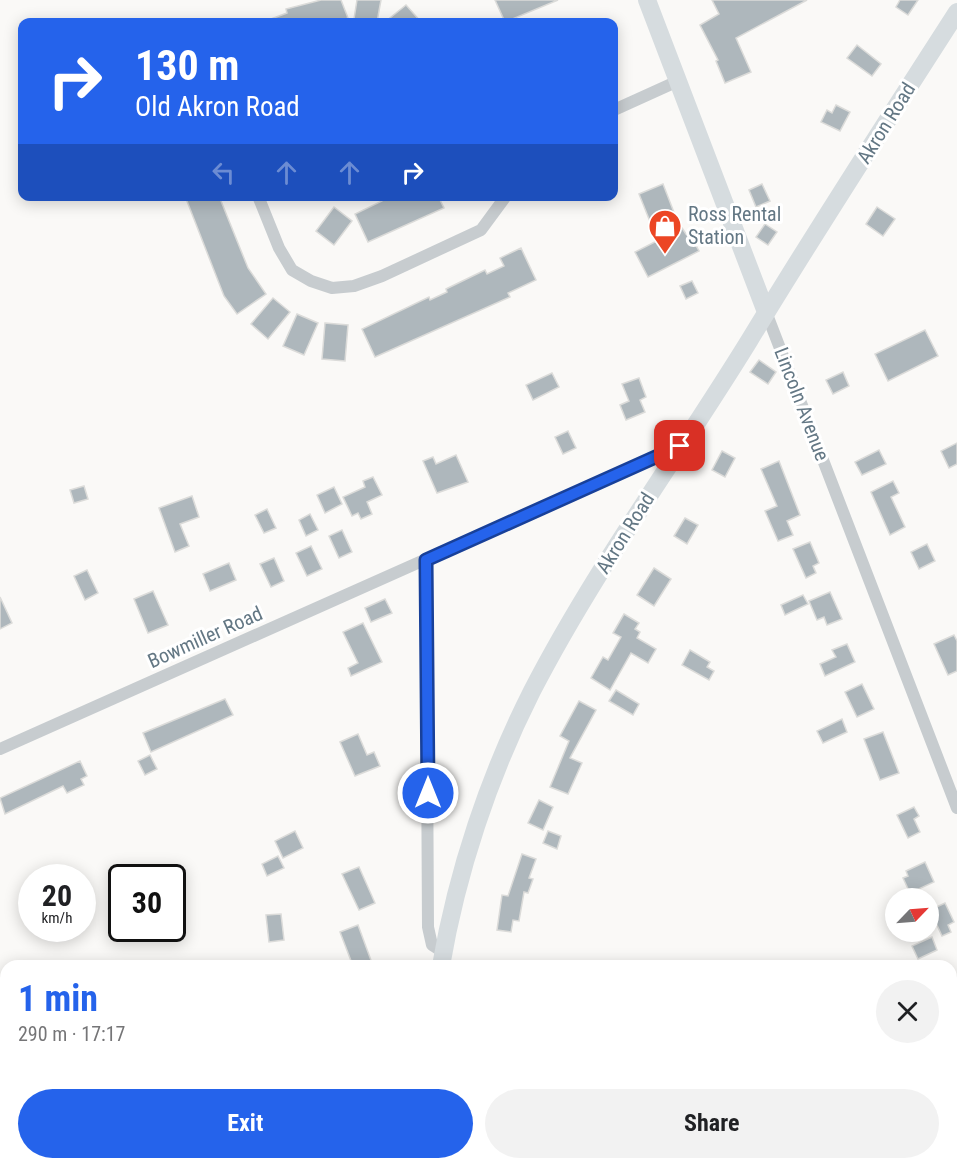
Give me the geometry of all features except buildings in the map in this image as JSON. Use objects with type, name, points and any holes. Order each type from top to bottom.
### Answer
[{"type":"main road","name":"Lincoln Avenue","points":[[647,0],[766,312]]},
{"type":"main road","name":"Akron Road","points":[[442,959],[474,834],[499,766],[531,693],[572,618],[957,12]]},
{"type":"street","points":[[618,108],[678,81]]},
{"type":"street","points":[[260,201],[279,248],[292,270],[311,281],[332,288],[354,286],[382,276],[481,230],[502,201]]},
{"type":"street","name":"Lincoln Avenue","points":[[766,312],[957,808]]},
{"type":"street","name":"Bowmiller Road","points":[[0,749],[680,446]]},
{"type":"street","points":[[426,560],[428,927],[432,945],[442,959]]},
{"type":"place","name":"Ross Rental Station","points":[[665,255]]},
{"type":"route","points":[[428,793],[426,560],[680,446]]}]
